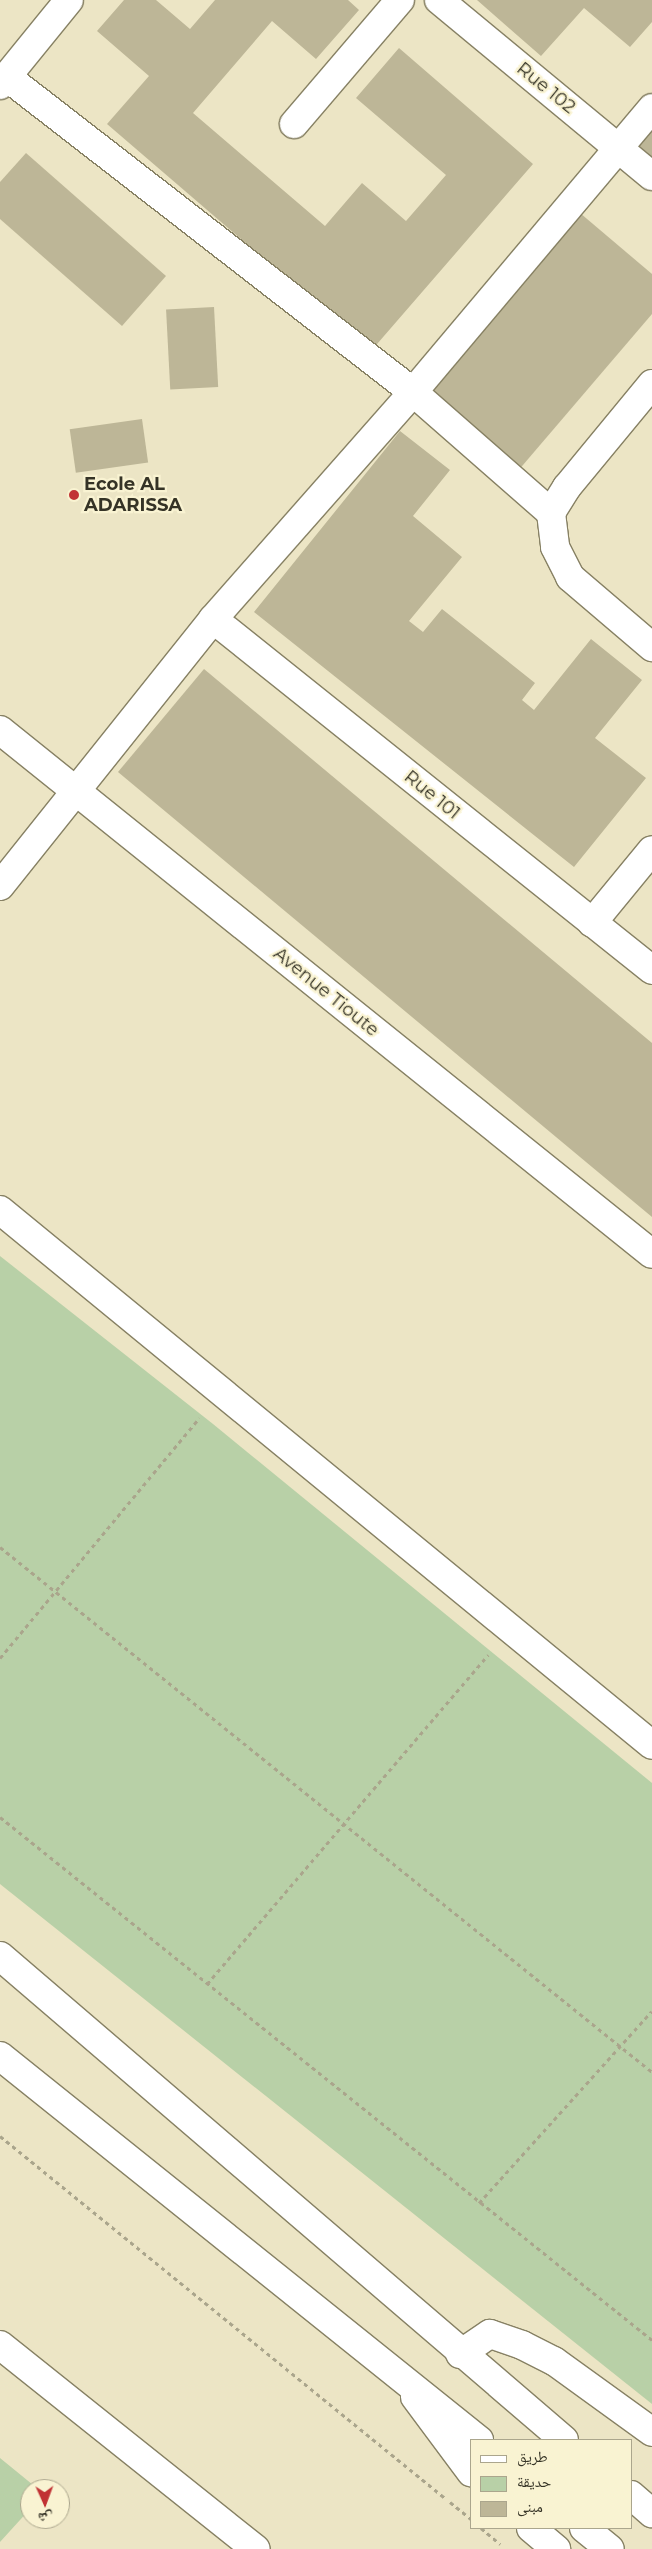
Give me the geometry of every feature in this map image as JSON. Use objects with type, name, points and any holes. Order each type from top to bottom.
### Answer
[{"type":"main road","points":[[69,0],[3,81],[413,392],[551,513]]},
{"type":"main road","points":[[294,124],[400,0]]},
{"type":"main road","name":"Rue 102","points":[[439,0],[652,176]]},
{"type":"main road","points":[[0,886],[213,619],[413,392],[652,108]]},
{"type":"main road","points":[[652,384],[567,487],[551,513],[555,547],[570,577],[652,647]]},
{"type":"main road","name":"Rue 101","points":[[213,619],[652,970]]},
{"type":"main road","name":"Avenue Tioute","points":[[0,730],[652,1254]]},
{"type":"main road","points":[[592,923],[652,850]]},
{"type":"main road","points":[[0,1210],[652,1745]]},
{"type":"main road","points":[[0,1956],[460,2354],[563,2439]]},
{"type":"main road","points":[[0,2056],[391,2367],[478,2439]]},
{"type":"main road","points":[[460,2354],[490,2334],[522,2346],[554,2361],[652,2432]]},
{"type":"main road","points":[[0,2345],[256,2549]]},
{"type":"main road","points":[[391,2367],[470,2471]]},
{"type":"main road","points":[[632,2496],[652,2513]]},
{"type":"main road","points":[[532,2529],[556,2549]]},
{"type":"main road","points":[[585,2529],[610,2549]]},
{"type":"path","points":[[0,1658],[56,1593],[220,1392]]},
{"type":"path","points":[[0,1547],[652,2072]]},
{"type":"path","points":[[207,1984],[343,1822],[510,1629]]},
{"type":"path","points":[[0,1817],[652,2340]]},
{"type":"path","points":[[479,2203],[652,2011]]},
{"type":"path","points":[[0,2136],[470,2518]]},
{"type":"path","points":[[482,2529],[506,2549]]},
{"type":"green space","points":[[0,1256],[213,1424],[652,1783],[652,2404],[0,1884]]},
{"type":"green space","points":[[0,2458],[26,2479],[20,2479],[20,2520],[0,2542]]},
{"type":"building","points":[[124,0],[156,0],[190,29],[215,0],[348,0],[359,10],[316,59],[272,21],[193,113],[325,226],[362,183],[406,221],[446,175],[356,98],[399,48],[533,164],[371,351],[107,124],[149,76],[97,31]]},
{"type":"building","points":[[477,0],[652,0],[652,22],[630,47],[584,8],[541,56]]},
{"type":"building","points":[[652,124],[652,164],[632,147]]},
{"type":"building","points":[[26,153],[166,276],[122,326],[0,219],[0,182]]},
{"type":"building","points":[[580,213],[652,274],[652,314],[517,472],[425,395]]},
{"type":"building","points":[[214,307],[218,387],[170,389],[166,310]]},
{"type":"building","points":[[142,419],[148,463],[76,473],[70,429]]},
{"type":"building","points":[[400,431],[450,470],[413,516],[462,557],[409,621],[423,632],[442,609],[535,683],[522,700],[534,710],[591,639],[642,680],[595,738],[646,778],[574,867],[254,612]]},
{"type":"building","points":[[204,669],[652,1043],[652,1217],[118,772]]},
{"type":"place","name":"Ecole AL ADARISSA","points":[[74,495]]}]
